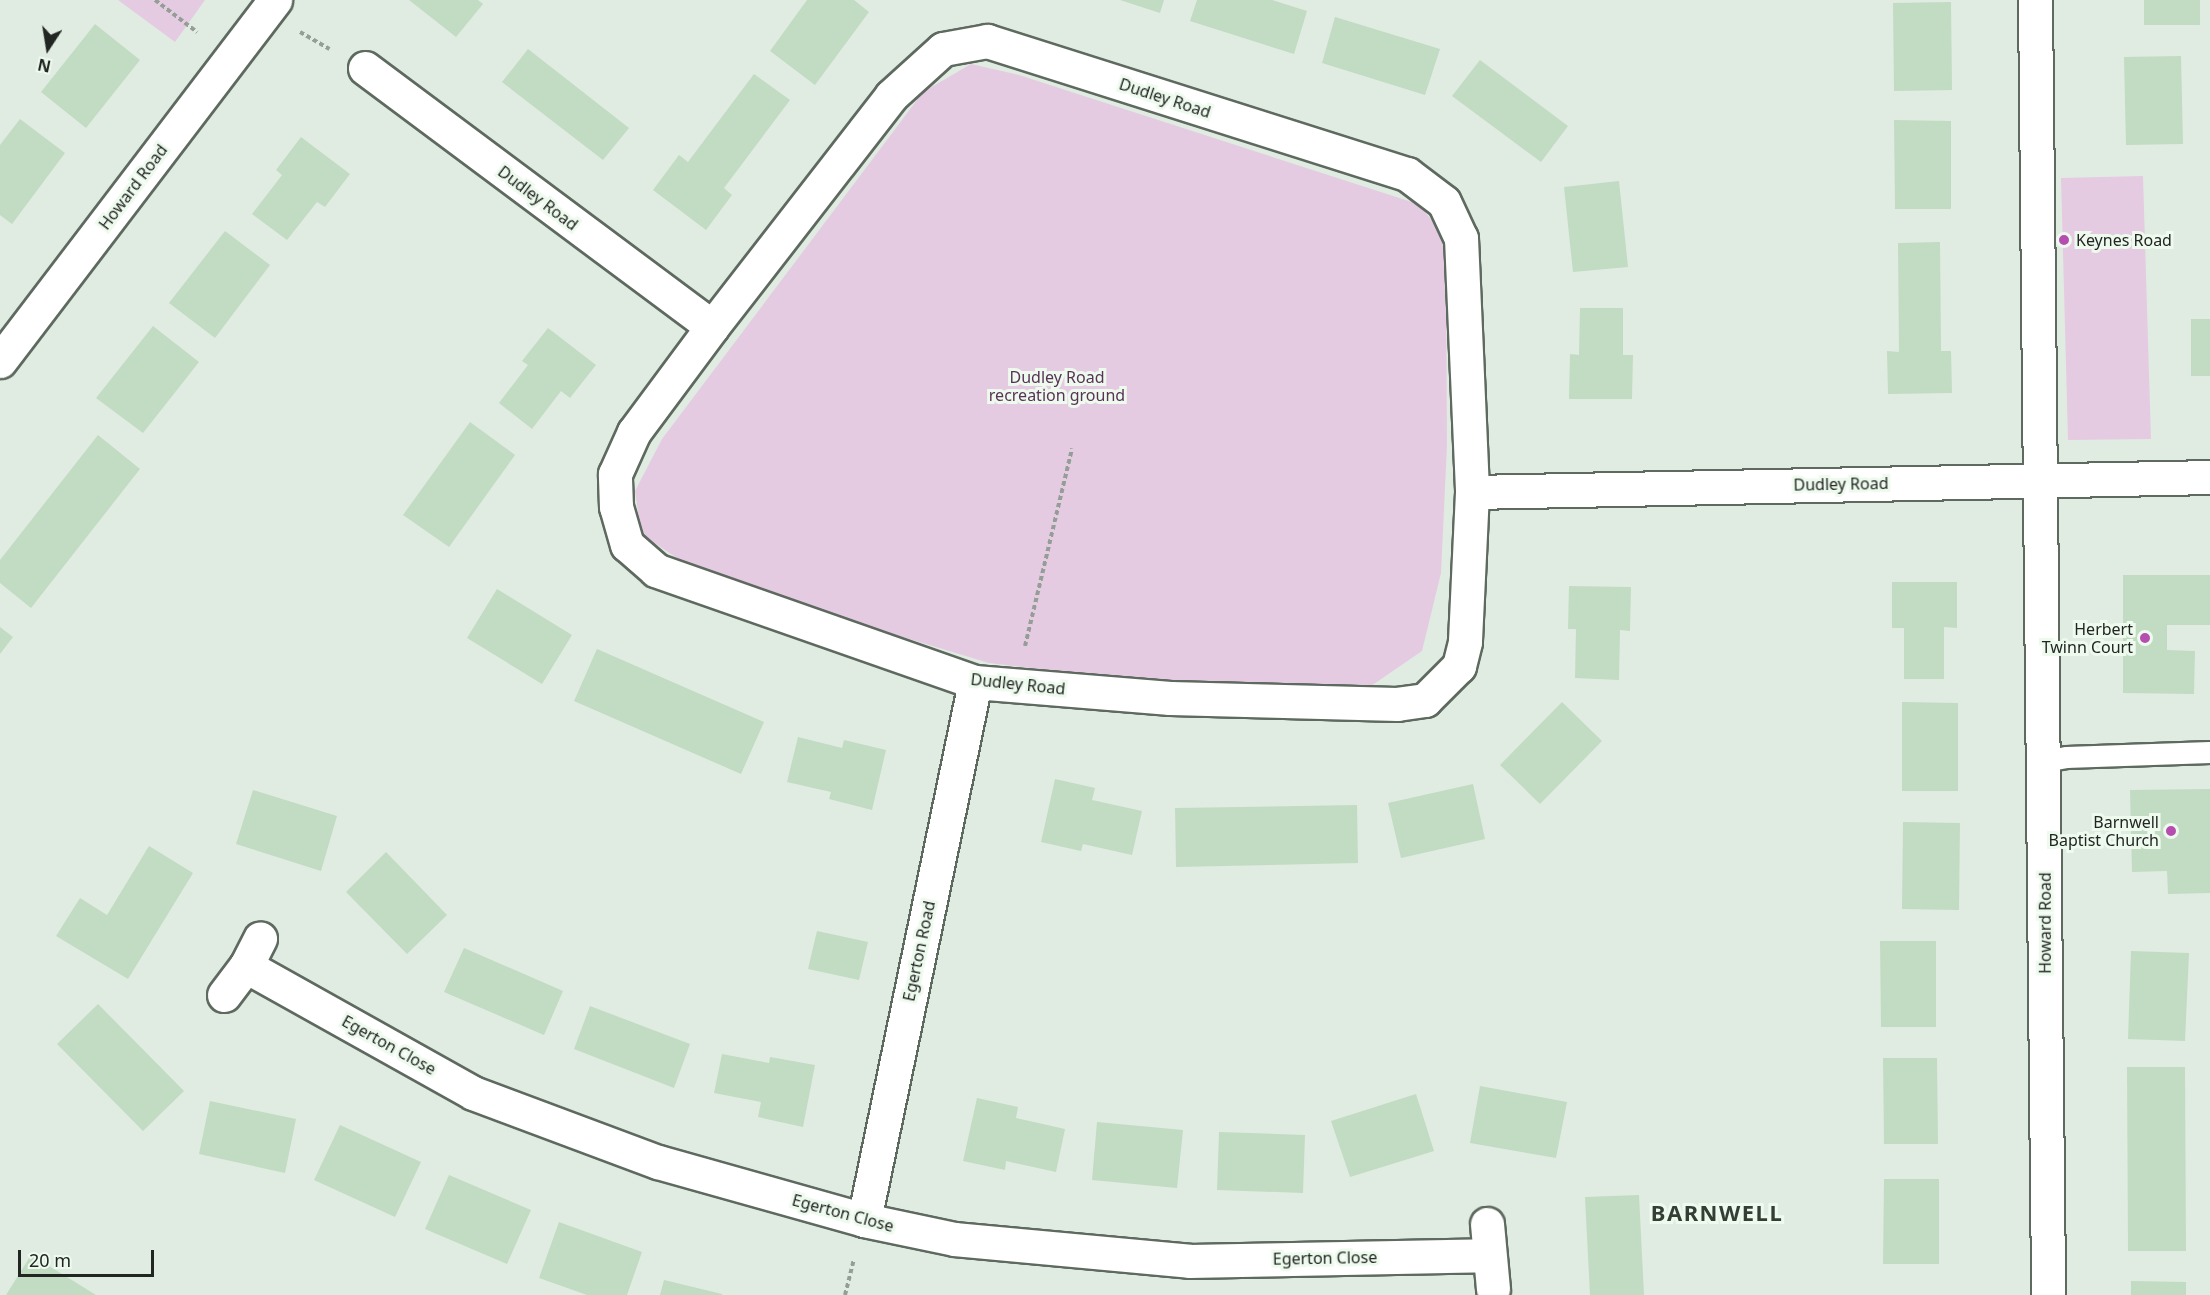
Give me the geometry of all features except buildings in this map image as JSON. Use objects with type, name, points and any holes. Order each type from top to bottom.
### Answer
[{"type":"street","points":[[2035,0],[2041,479]]},
{"type":"street","name":"Howard Road","points":[[0,361],[263,4]]},
{"type":"street","name":"Dudley Road","points":[[987,41],[1407,174],[1444,202],[1461,238],[1472,492],[1465,642],[1459,666],[1425,700],[1397,704],[1170,698],[975,682],[656,570],[627,545],[616,507],[615,474],[634,432],[712,327],[891,96],[943,49],[987,41]]},
{"type":"street","name":"Dudley Road","points":[[364,68],[712,327]]},
{"type":"street","name":"Dudley Road","points":[[1472,492],[2210,477]]},
{"type":"street","name":"Howard Road","points":[[2041,479],[2048,1295]]},
{"type":"street","name":"Egerton Road","points":[[864,1220],[975,682]]},
{"type":"street","name":"Egerton Close","points":[[224,995],[253,952],[473,1093],[658,1162],[864,1220],[954,1239],[1189,1261],[1488,1240],[1493,1289]]},
{"type":"lane","points":[[2044,761],[2066,757],[2210,752]]},
{"type":"path","points":[[156,0],[197,32]]},
{"type":"path","points":[[263,4],[364,68]]},
{"type":"path","points":[[1016,685],[1072,449]]},
{"type":"green space","points":[[118,0],[205,0],[175,42]]},
{"type":"green space","name":"Dudley Road recreation ground","points":[[971,64],[1019,75],[1418,204],[1441,231],[1446,272],[1447,445],[1441,573],[1422,651],[1371,686],[1184,687],[989,663],[707,578],[641,534],[635,491],[662,439],[923,92]]},
{"type":"green space","points":[[2143,176],[2151,439],[2068,440],[2061,178]]},
{"type":"place","name":"Keynes Road","points":[[2064,240]]},
{"type":"place","name":"Herbert Twinn Court","points":[[2145,638]]},
{"type":"place","name":"Barnwell Baptist Church","points":[[2171,831]]},
{"type":"district","name":"BARNWELL","points":[[1717,1213]]}]
